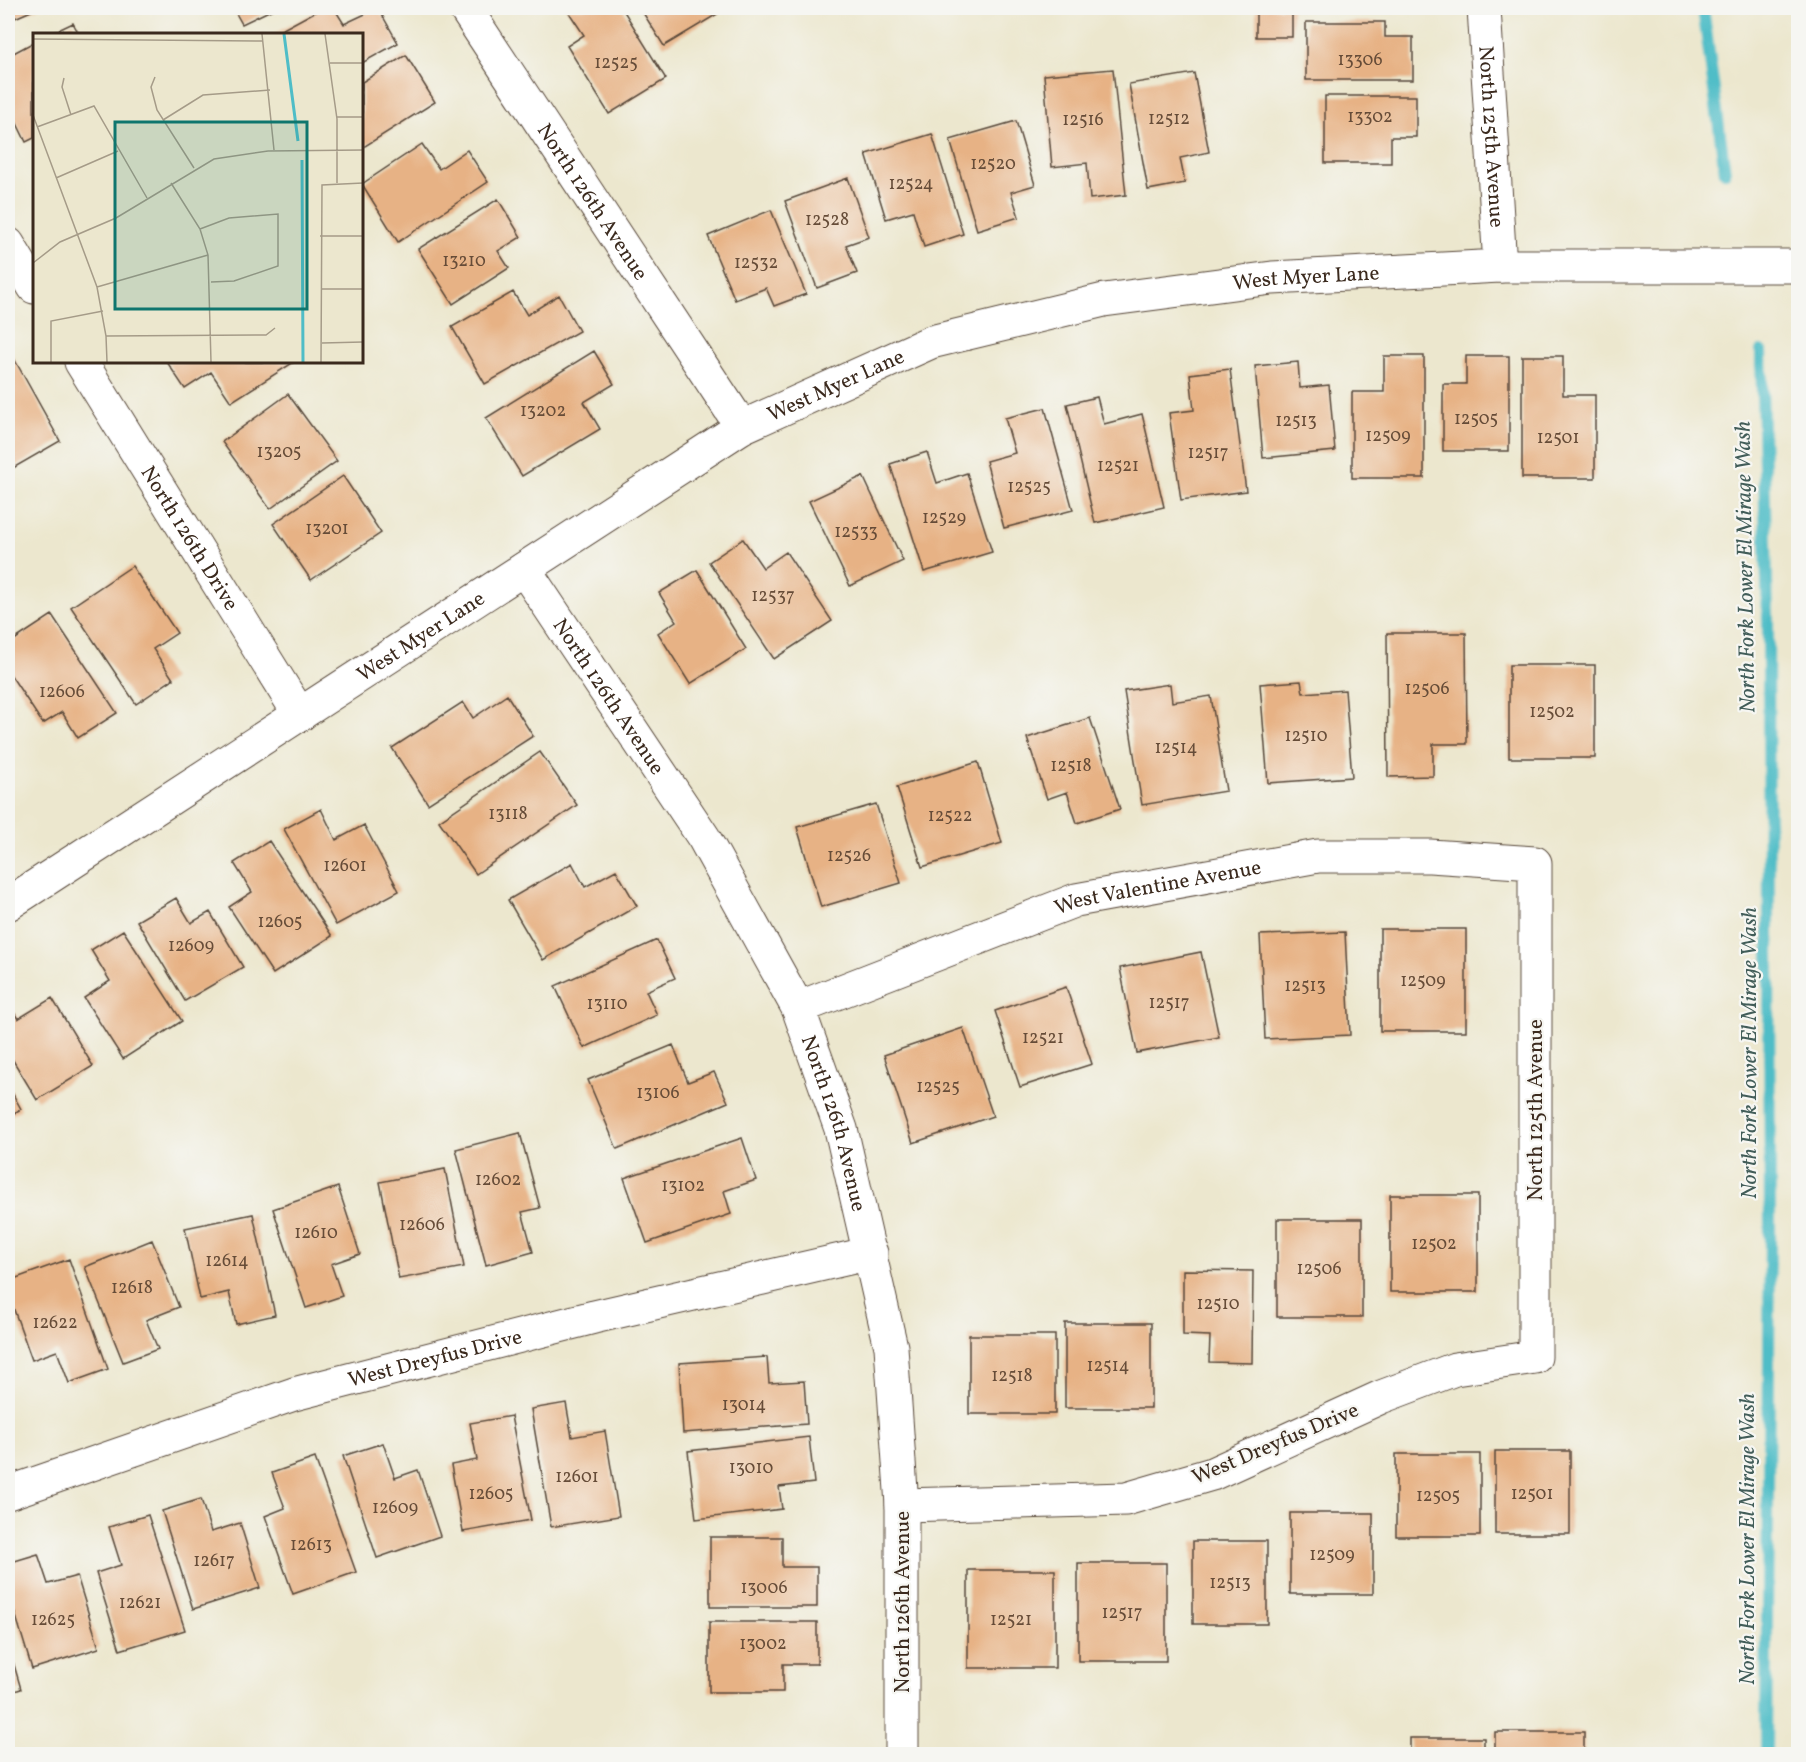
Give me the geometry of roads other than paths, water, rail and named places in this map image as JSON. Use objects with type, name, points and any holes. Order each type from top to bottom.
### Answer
[{"type":"street","name":"North 126th Avenue","points":[[465,8],[742,427]]},
{"type":"street","name":"North 125th Avenue","points":[[1484,8],[1500,266]]},
{"type":"street","name":"West Myer Lane","points":[[8,904],[742,427],[931,342],[1104,300],[1272,278],[1500,266],[1798,266]]},
{"type":"street","name":"North 126th Drive","points":[[82,363],[300,715]]},
{"type":"street","name":"North 126th Avenue","points":[[524,569],[704,838],[798,1008],[841,1129],[891,1347],[902,1505],[902,1755]]},
{"type":"street","name":"West Valentine Avenue","points":[[798,1008],[1076,900],[1318,856],[1430,856],[1535,863]]},
{"type":"street","name":"North 125th Avenue","points":[[1535,863],[1535,1357]]},
{"type":"street","name":"West Dreyfus Drive","points":[[8,1493],[294,1394],[594,1317],[871,1253]]},
{"type":"street","name":"West Dreyfus Drive","points":[[902,1505],[1126,1499],[1212,1474],[1381,1397],[1455,1369],[1535,1357]]},
{"type":"waterway","name":"North Fork Lower El Mirage Wash","points":[[1703,8],[1725,172]]},
{"type":"waterway","name":"North Fork Lower El Mirage Wash","points":[[1761,351],[1768,621],[1770,1232],[1766,1754]]}]
